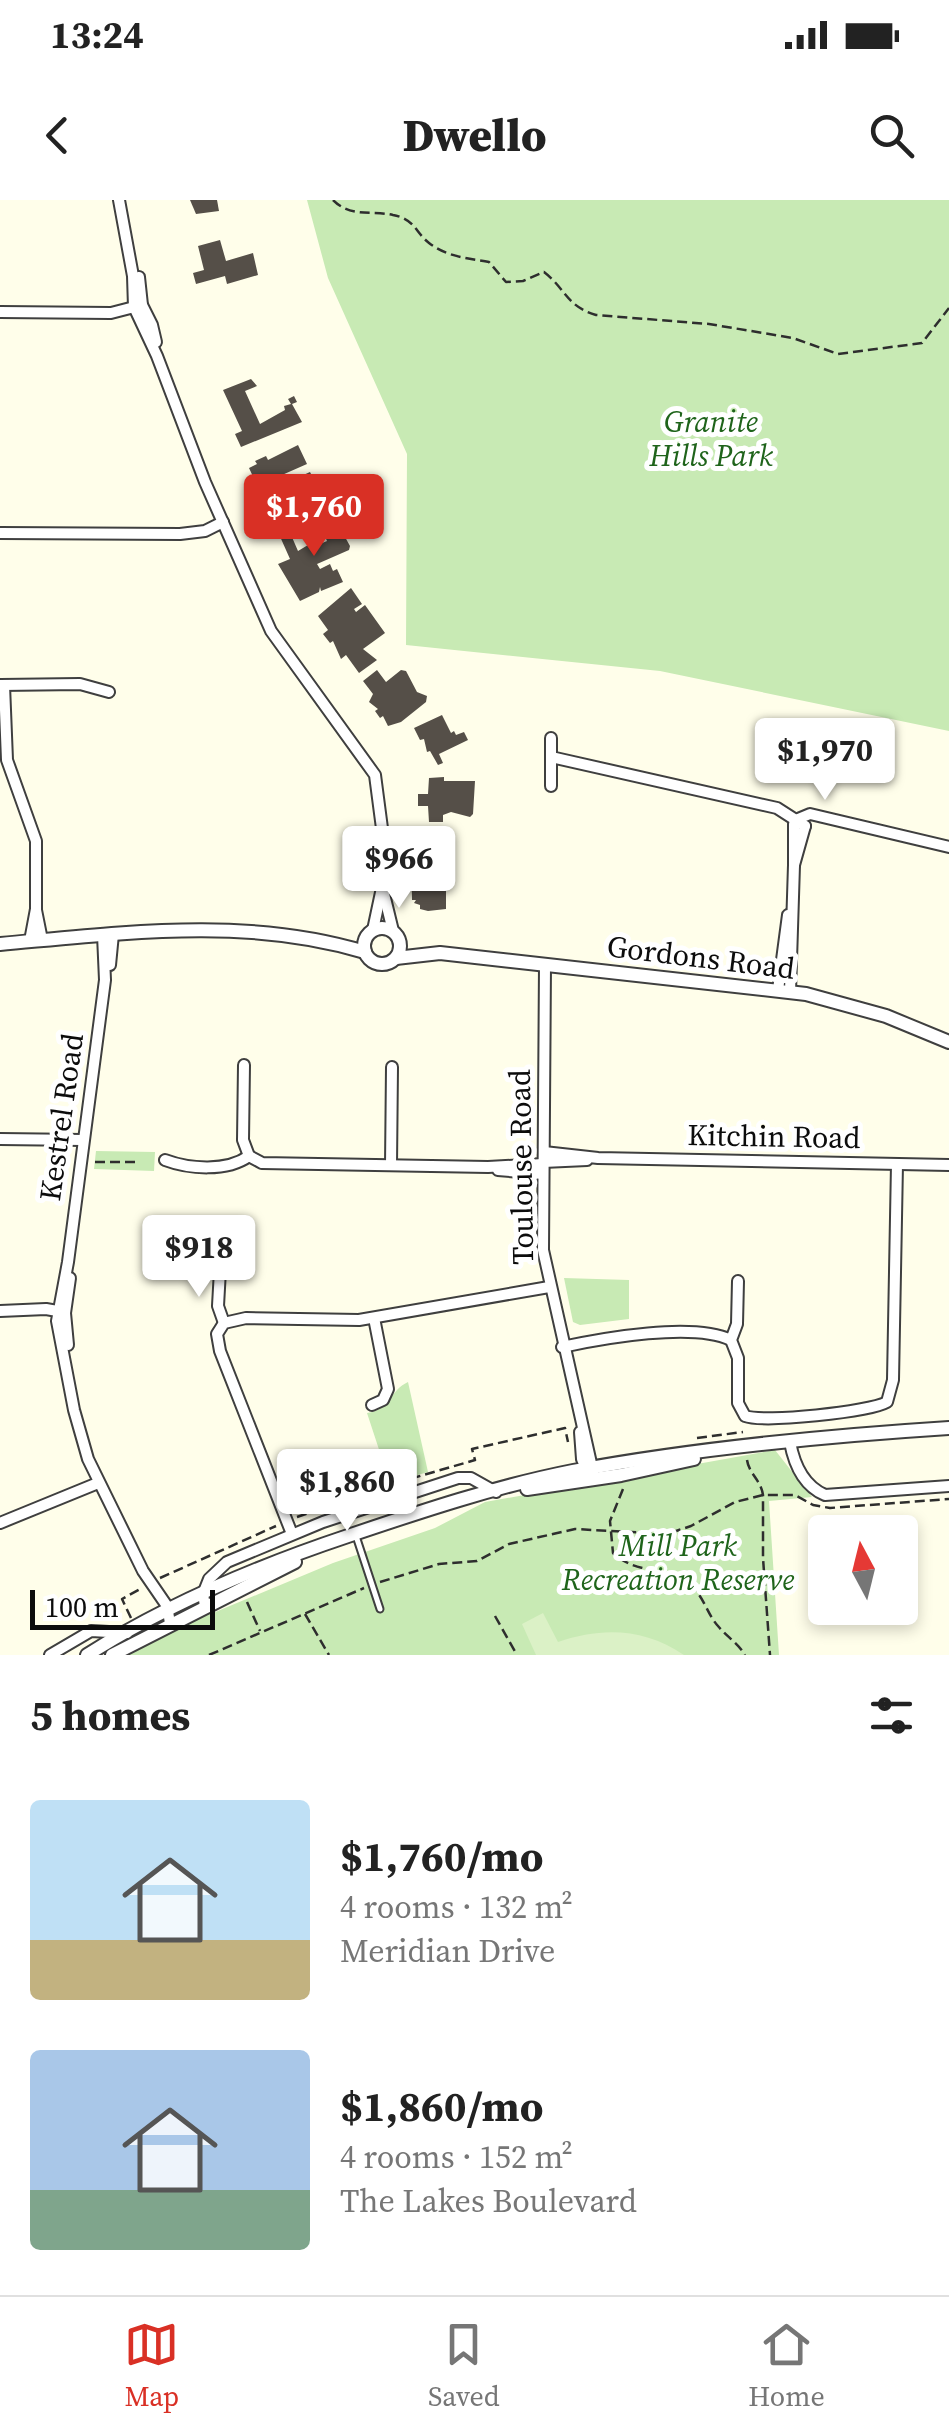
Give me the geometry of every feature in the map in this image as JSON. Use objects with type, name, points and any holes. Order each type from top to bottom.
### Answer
[{"type":"street","points":[[0,944],[201,928],[326,941],[365,952],[382,964],[396,958],[400,948],[383,884],[383,836],[375,776],[271,631],[223,522],[138,306],[119,200]]},
{"type":"street","points":[[0,312],[111,313],[138,306]]},
{"type":"street","points":[[0,534],[180,534],[204,531],[223,522]]},
{"type":"street","points":[[36,941],[36,842],[7,760],[2,685],[80,684],[109,692]]},
{"type":"street","points":[[551,738],[551,786]]},
{"type":"street","points":[[551,758],[777,808],[801,822],[852,825],[949,848]]},
{"type":"street","points":[[784,991],[793,938],[791,904],[801,822]]},
{"type":"street","points":[[365,952],[383,884]]},
{"type":"street","points":[[326,941],[384,928],[396,934]]},
{"type":"street","name":"Kestrel Road","points":[[108,934],[60,1313],[80,1435],[98,1483],[167,1616]]},
{"type":"street","name":"Gordons Road","points":[[396,934],[440,953]]},
{"type":"street","name":"Gordons Road","points":[[396,958],[440,953],[784,991],[860,1008],[949,1042]]},
{"type":"street","name":"Toulouse Road","points":[[545,964],[543,1250],[580,1426],[580,1446],[590,1472]]},
{"type":"street","points":[[244,1065],[243,1140],[248,1156]]},
{"type":"street","points":[[391,1165],[392,1068]]},
{"type":"street","points":[[0,1139],[83,1140]]},
{"type":"street","name":"Kitchin Road","points":[[165,1160],[227,1166],[248,1156],[262,1163],[488,1168],[598,1158],[949,1165]]},
{"type":"street","points":[[738,1281],[737,1324],[732,1340],[738,1358],[738,1403],[746,1416],[767,1419],[887,1402],[893,1380],[897,1164]]},
{"type":"street","points":[[220,1270],[218,1306],[224,1323]]},
{"type":"street","points":[[292,1534],[220,1351],[217,1334],[224,1323],[246,1318],[348,1321],[549,1286]]},
{"type":"street","points":[[0,1311],[60,1313]]},
{"type":"street","points":[[372,1405],[383,1400],[388,1389],[374,1318]]},
{"type":"street","points":[[562,1347],[635,1334],[712,1335],[732,1340]]},
{"type":"street","points":[[87,1655],[127,1633],[351,1535],[496,1492],[670,1455],[949,1428]]},
{"type":"street","points":[[790,1442],[796,1465],[812,1488],[825,1495],[949,1486]]},
{"type":"street","points":[[590,1472],[621,1476],[726,1450]]},
{"type":"street","points":[[204,1600],[208,1579],[219,1566],[292,1534],[458,1478],[471,1478],[496,1492]]},
{"type":"street","points":[[0,1524],[98,1483]]},
{"type":"street","points":[[112,1655],[167,1616]]},
{"type":"street","points":[[50,1655],[91,1631],[127,1633]]},
{"type":"lane","points":[[351,1535],[380,1608]]},
{"type":"path","points":[[334,200],[340,207],[360,214],[394,214],[415,224],[426,241],[450,256],[489,262],[506,282],[523,281],[544,272],[579,310],[596,315],[708,324],[793,338],[838,354],[922,343],[949,308]]},
{"type":"path","points":[[93,1162],[140,1162]]},
{"type":"path","points":[[691,1439],[742,1431],[748,1469],[762,1485],[770,1655]]},
{"type":"path","points":[[621,1476],[622,1493],[608,1529],[613,1554],[627,1566],[687,1582],[707,1605],[715,1624],[745,1655]]},
{"type":"path","points":[[209,1655],[372,1585],[439,1564],[476,1561],[508,1544],[576,1529],[666,1534],[691,1526],[735,1502],[763,1495],[796,1496],[812,1505],[830,1508],[949,1499]]},
{"type":"path","points":[[244,1596],[260,1630]]},
{"type":"path","points":[[305,1612],[329,1655]]},
{"type":"path","points":[[496,1616],[517,1655]]},
{"type":"green space","name":"Granite Hills Park","points":[[307,200],[949,200],[949,731],[660,671],[406,645],[407,454],[328,278]]},
{"type":"green space","points":[[96,1151],[155,1152],[154,1171],[94,1169]]},
{"type":"green space","points":[[564,1278],[629,1280],[629,1319],[580,1325],[573,1322]]},
{"type":"green space","points":[[408,1382],[428,1472],[390,1483],[367,1413],[381,1408]]},
{"type":"green space","name":"Mill Park Recreation Reserve","points":[[775,1450],[812,1497],[769,1501],[779,1655],[118,1655],[183,1621],[435,1528],[485,1502]]},
{"type":"green space","points":[[543,1613],[558,1642],[591,1634],[622,1633],[654,1639],[684,1655],[536,1655],[522,1624]]},
{"type":"building","points":[[190,200],[217,200],[219,211],[196,214]]},
{"type":"building","points":[[220,240],[226,261],[253,253],[258,275],[227,284],[225,276],[196,284],[193,273],[204,270],[198,246]]},
{"type":"building","points":[[251,379],[257,386],[245,391],[260,424],[285,410],[284,406],[291,404],[288,399],[294,396],[297,402],[292,404],[302,422],[241,447],[235,434],[242,431],[223,390]]},
{"type":"building","points":[[298,445],[307,464],[282,475],[286,483],[310,472],[319,490],[274,510],[262,482],[257,485],[249,468],[257,464],[255,461],[266,456],[268,460]]},
{"type":"building","points":[[329,508],[350,546],[349,550],[317,564],[320,569],[330,564],[343,582],[321,591],[320,587],[319,592],[300,601],[278,564],[290,559],[278,532],[288,528],[298,551],[313,542],[315,546],[327,541],[315,514]]},
{"type":"building","points":[[351,588],[362,604],[354,609],[356,612],[365,605],[385,633],[363,649],[377,660],[359,673],[346,655],[341,659],[333,641],[330,643],[323,634],[328,630],[318,616]]},
{"type":"building","points":[[377,670],[386,682],[401,670],[406,671],[417,692],[427,696],[426,702],[401,722],[388,726],[369,702],[373,694],[363,681]]},
{"type":"building","points":[[442,715],[451,733],[464,732],[468,740],[439,754],[443,763],[438,765],[414,728]]},
{"type":"building","points":[[444,777],[444,781],[475,781],[470,817],[451,812],[443,815],[443,822],[429,822],[428,806],[418,806],[418,794],[428,794],[429,778]]},
{"type":"building","points":[[429,846],[429,875],[446,878],[446,909],[420,909],[412,900],[411,847]]}]
